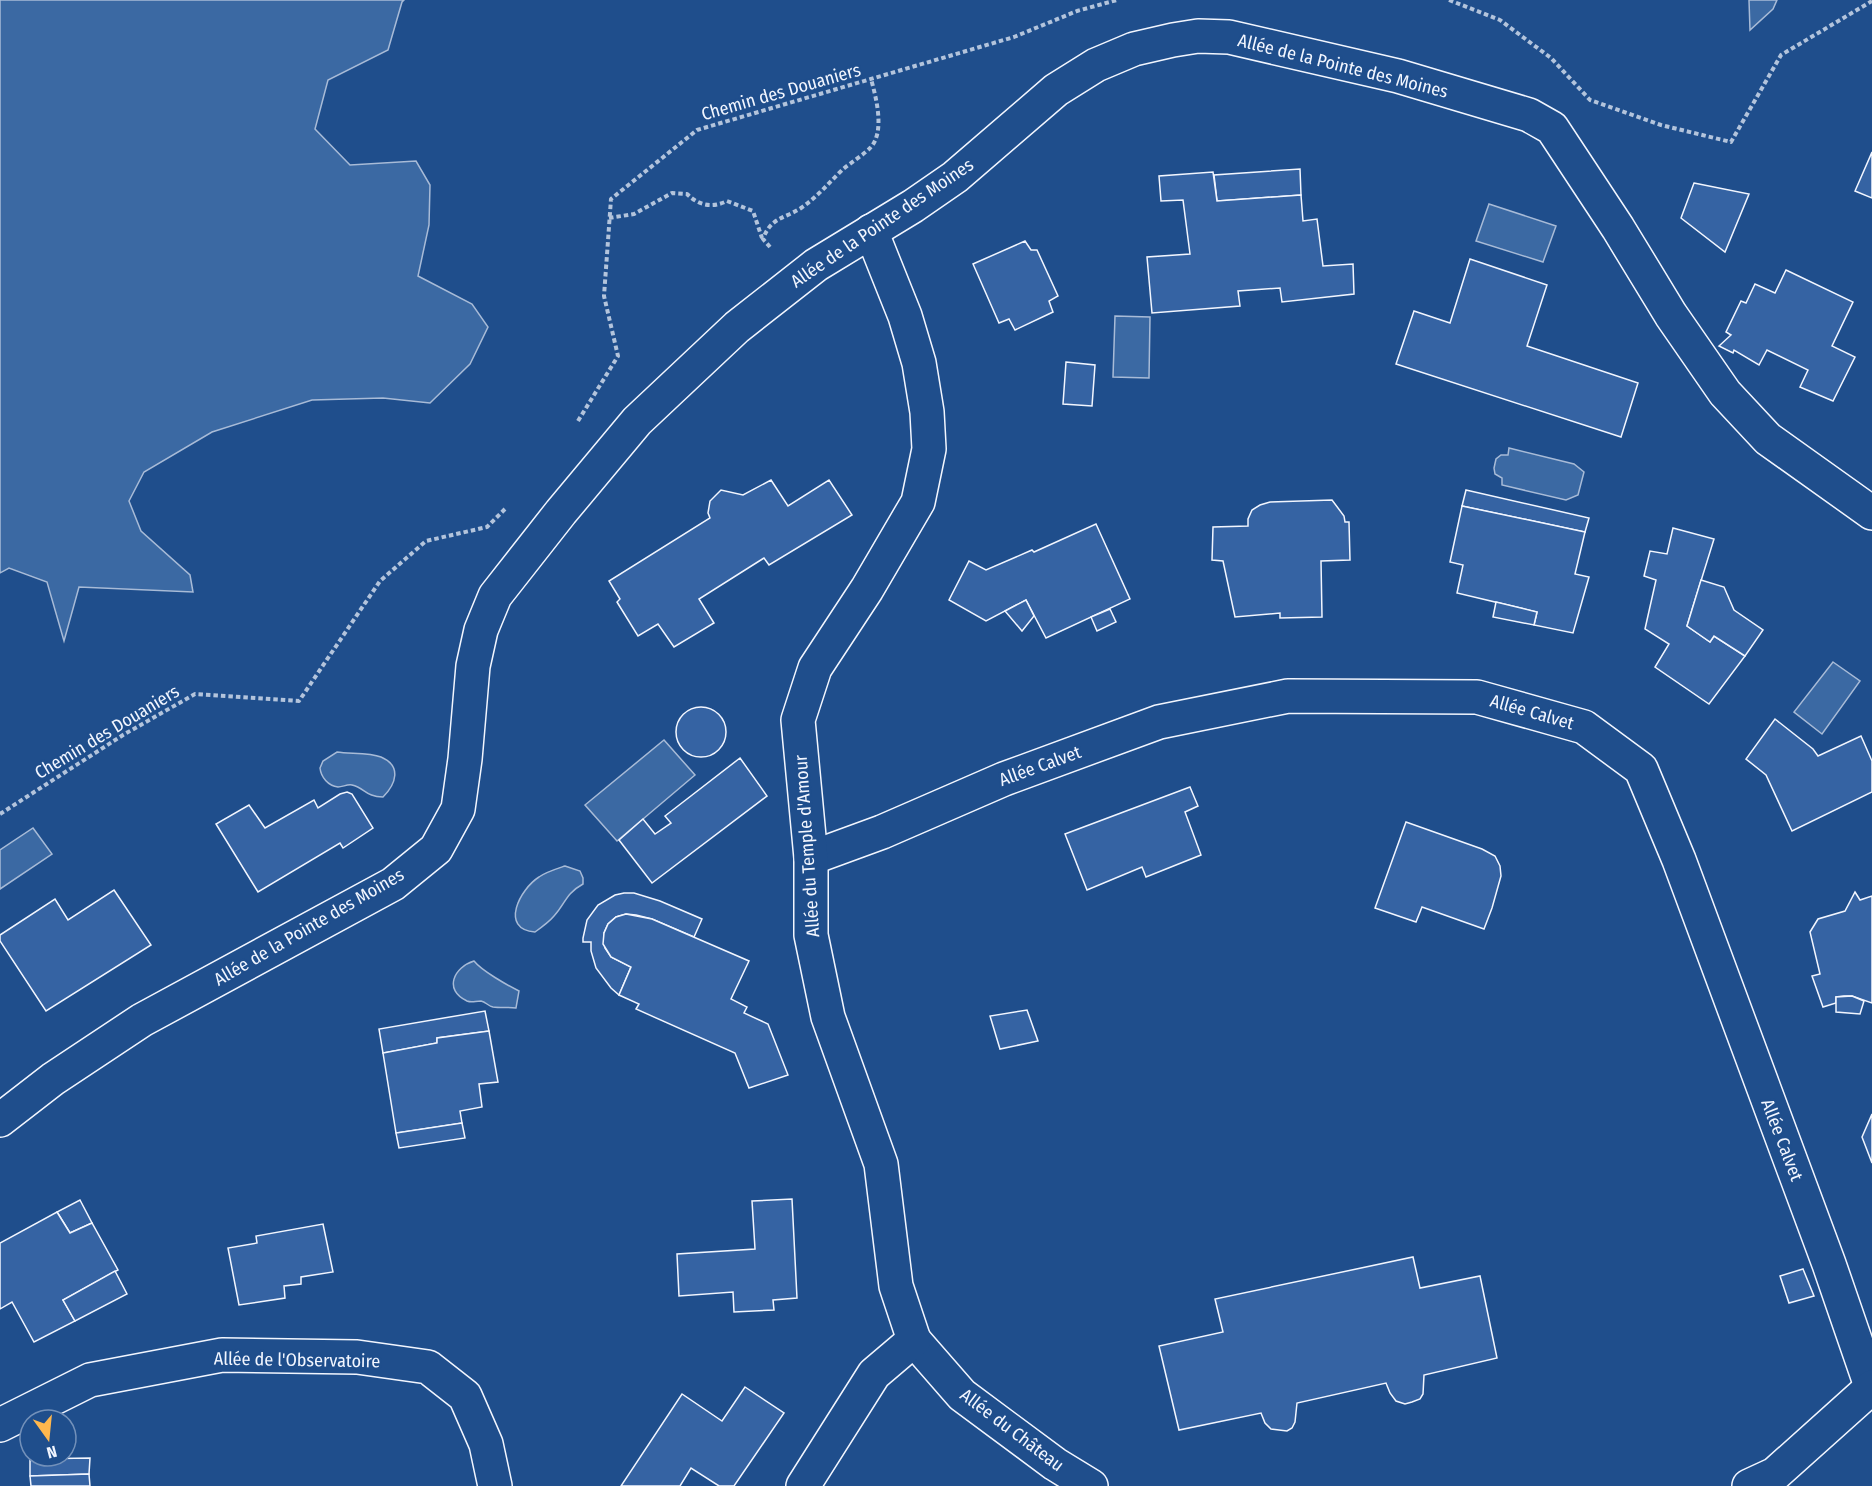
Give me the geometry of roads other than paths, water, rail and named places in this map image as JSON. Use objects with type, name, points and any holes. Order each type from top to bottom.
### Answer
[{"type":"street","name":"Allée de la Pointe des Moines","points":[[0,1120],[53,1079],[142,1020],[393,884],[436,849],[458,808],[465,759],[473,666],[481,630],[495,596],[561,512],[637,422],[737,327],[796,280],[956,177],[1056,90],[1096,64],[1134,49],[1198,36],[1229,37],[1398,76],[1529,115],[1552,128],[1618,228],[1671,315],[1725,393],[1768,438],[1872,513]]},
{"type":"street","name":"Allée du Temple d'Amour","points":[[871,231],[905,316],[919,363],[927,412],[928,449],[918,502],[867,589],[815,668],[798,720],[811,858],[811,935],[826,1007],[880,1164],[896,1286],[914,1340]]},
{"type":"street","name":"Allée Calvet","points":[[811,858],[882,832],[1004,778],[1159,722],[1288,696],[1477,697],[1584,727],[1641,769],[1683,871],[1829,1264],[1872,1388]]},
{"type":"street","points":[[803,1486],[874,1374],[914,1340]]},
{"type":"street","name":"Allée du Château","points":[[914,1340],[962,1395],[1055,1464],[1092,1486]]},
{"type":"street","name":"Allée de l'Observatoire","points":[[0,1425],[90,1380],[222,1355],[357,1357],[428,1367],[465,1396],[486,1444],[495,1486]]},
{"type":"street","points":[[1749,1486],[1775,1474],[1872,1388]]},
{"type":"water","points":[[0,0],[404,0],[388,50],[328,80],[315,129],[350,165],[416,161],[430,185],[429,225],[418,276],[472,304],[488,327],[470,364],[430,403],[383,398],[312,400],[212,432],[144,472],[129,501],[141,531],[190,575],[193,592],[79,587],[64,641],[47,582],[9,568],[0,573]]},
{"type":"water","points":[[1749,0],[1777,0],[1773,9],[1750,30]]},
{"type":"water","points":[[1489,204],[1556,226],[1543,262],[1476,241]]},
{"type":"water","points":[[1115,316],[1150,317],[1149,378],[1113,377]]},
{"type":"water","points":[[1509,448],[1574,464],[1584,472],[1578,495],[1566,500],[1502,485],[1502,478],[1495,474],[1494,468],[1496,459],[1501,455],[1508,455]]},
{"type":"water","points":[[1833,662],[1860,681],[1822,734],[1794,712]]},
{"type":"water","points":[[664,740],[695,775],[617,841],[585,805]]},
{"type":"water","points":[[337,752],[371,754],[388,761],[392,765],[395,776],[388,792],[383,797],[377,797],[352,785],[338,787],[328,783],[323,778],[320,768],[323,761]]},
{"type":"water","points":[[33,828],[52,854],[0,889],[0,850]]},
{"type":"water","points":[[565,866],[580,871],[583,884],[569,895],[554,916],[543,926],[535,932],[524,929],[518,924],[515,916],[516,908],[525,890],[542,875]]},
{"type":"water","points":[[474,961],[502,982],[519,991],[516,1008],[493,1007],[481,1001],[469,1002],[455,991],[453,985],[457,973]]}]
